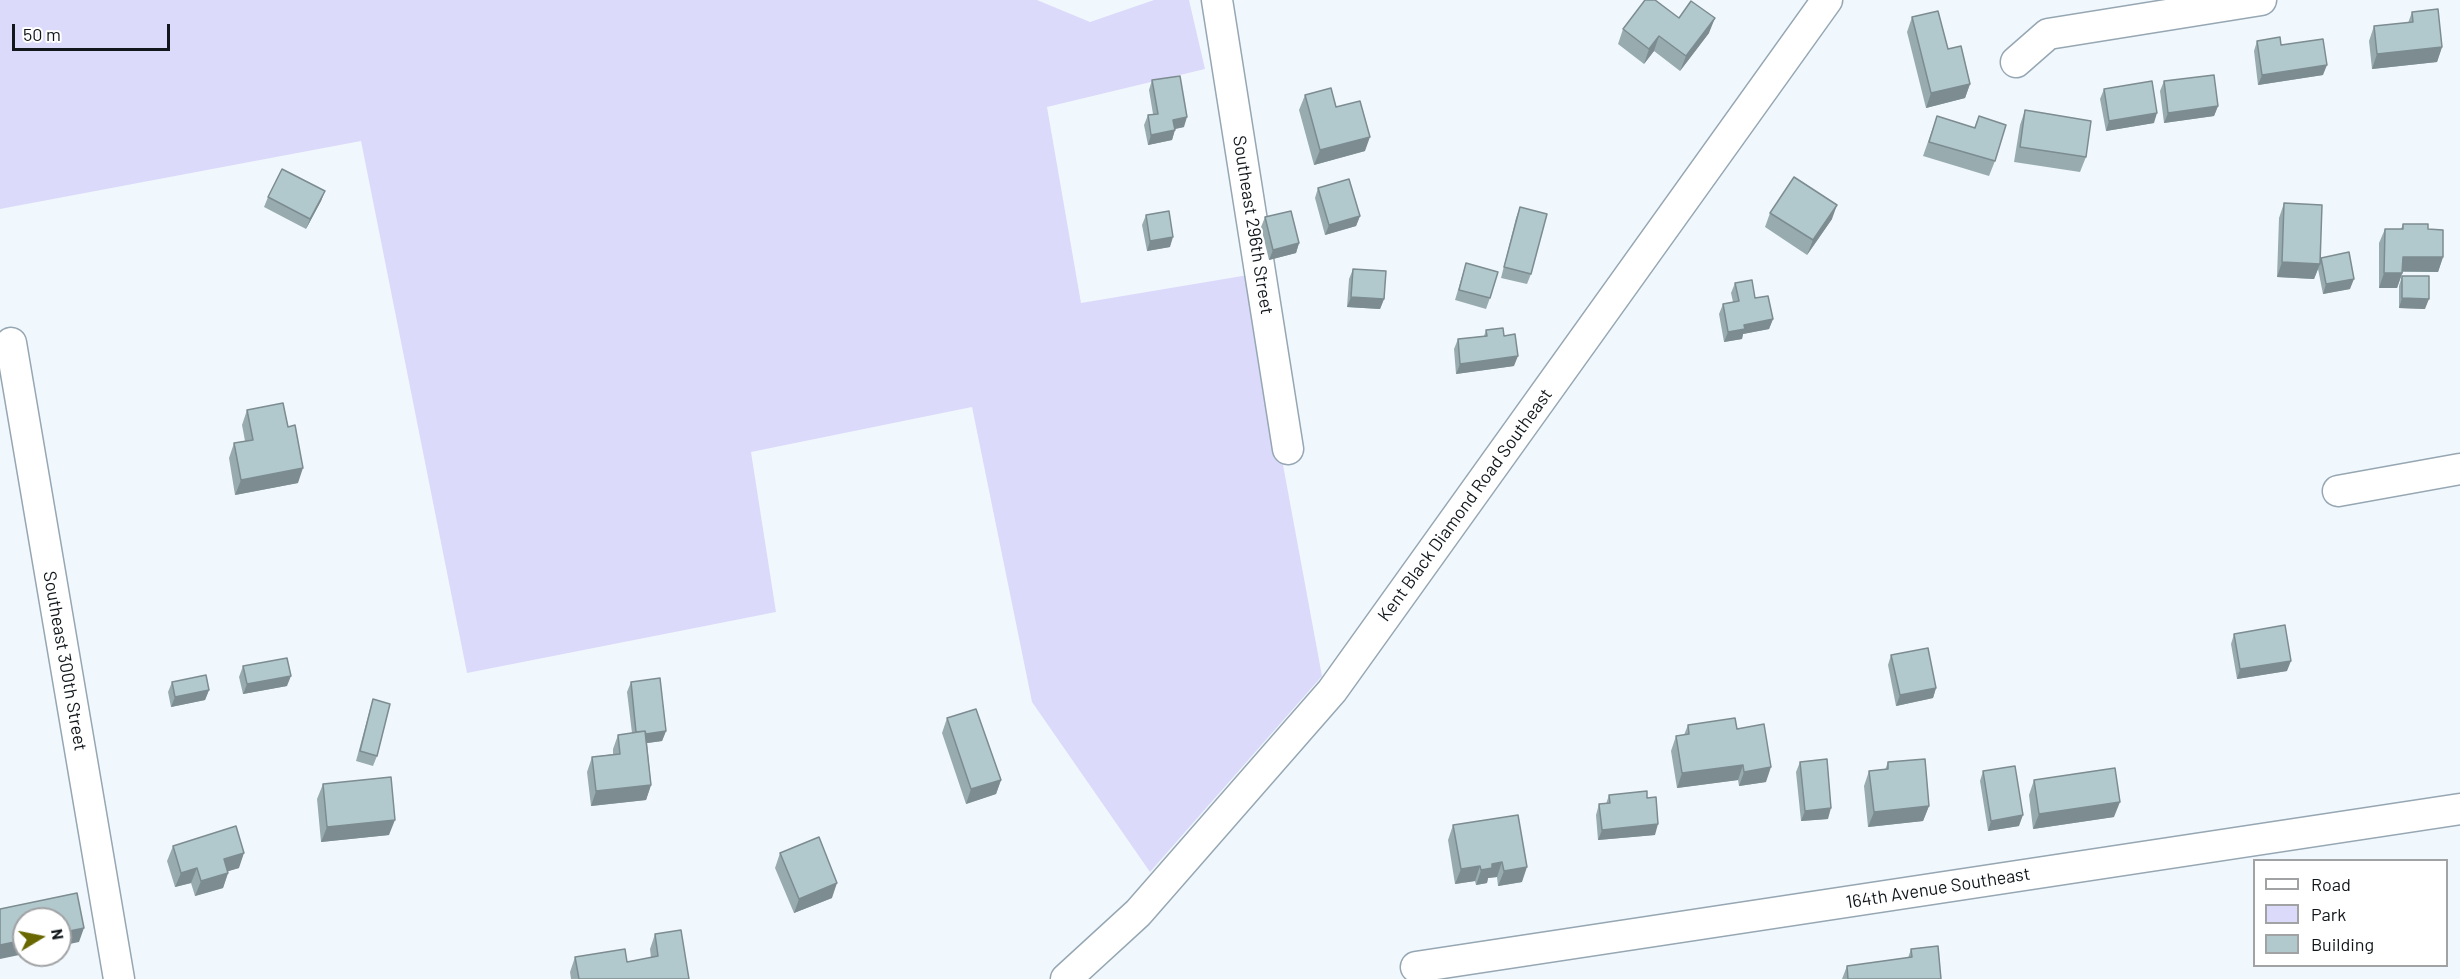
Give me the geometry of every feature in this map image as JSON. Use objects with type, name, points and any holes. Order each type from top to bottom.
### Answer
[{"type":"street","name":"Southeast 296th Street","points":[[1218,0],[1288,449]]},
{"type":"street","name":"Kent Black Diamond Road Southeast","points":[[1066,979],[1138,913],[1332,691],[1827,0]]},
{"type":"street","points":[[2016,62],[2048,34],[2260,0]]},
{"type":"street","name":"Southeast 300th Street","points":[[11,344],[119,979]]},
{"type":"street","points":[[2338,491],[2460,469]]},
{"type":"street","name":"164th Avenue Southeast","points":[[1416,967],[2460,809]]},
{"type":"green space","points":[[0,0],[1037,0],[1090,22],[1154,0],[1189,0],[1205,69],[1047,107],[1081,303],[1248,275],[1322,676],[1150,872],[1032,702],[972,407],[751,452],[776,612],[467,673],[361,141],[0,209]]},
{"type":"building","points":[[1645,0],[1655,0],[1679,18],[1691,1],[1715,18],[1686,56],[1659,36],[1649,49],[1623,29]]},
{"type":"building","points":[[2438,9],[2442,47],[2377,54],[2374,26],[2413,22],[2412,12]]},
{"type":"building","points":[[1938,11],[1948,49],[1961,46],[1970,84],[1931,93],[1912,17]]},
{"type":"building","points":[[2280,37],[2281,45],[2323,39],[2327,65],[2262,75],[2257,41]]},
{"type":"building","points":[[2214,75],[2218,106],[2168,113],[2164,81]]},
{"type":"building","points":[[1180,76],[1187,117],[1173,120],[1175,130],[1151,135],[1148,115],[1158,114],[1152,80]]},
{"type":"building","points":[[2152,81],[2157,113],[2109,121],[2104,89]]},
{"type":"building","points":[[1331,88],[1336,107],[1360,101],[1370,137],[1320,150],[1305,95]]},
{"type":"building","points":[[2025,110],[2091,121],[2086,157],[2020,147]]},
{"type":"building","points":[[1937,116],[1975,128],[1979,116],[2006,125],[1995,161],[1929,142]]},
{"type":"building","points":[[282,169],[325,191],[310,219],[268,197]]},
{"type":"building","points":[[1794,177],[1837,205],[1813,240],[1770,213]]},
{"type":"building","points":[[1349,179],[1360,216],[1329,225],[1318,188]]},
{"type":"building","points":[[2284,203],[2322,205],[2320,264],[2282,262]]},
{"type":"building","points":[[1520,207],[1547,214],[1531,274],[1504,267]]},
{"type":"building","points":[[1169,211],[1173,237],[1150,241],[1146,215]]},
{"type":"building","points":[[1291,211],[1299,243],[1273,250],[1265,217]]},
{"type":"building","points":[[2403,224],[2428,224],[2428,229],[2443,230],[2443,257],[2403,257],[2402,273],[2384,273],[2385,229],[2403,229]]},
{"type":"building","points":[[2349,252],[2354,279],[2326,284],[2321,258]]},
{"type":"building","points":[[1466,263],[1498,272],[1490,298],[1459,290]]},
{"type":"building","points":[[1353,269],[1386,271],[1384,299],[1351,297]]},
{"type":"building","points":[[2402,276],[2429,276],[2429,299],[2402,298]]},
{"type":"building","points":[[1752,280],[1755,298],[1768,296],[1773,319],[1744,325],[1745,329],[1728,332],[1723,304],[1739,301],[1735,283]]},
{"type":"building","points":[[1503,328],[1504,336],[1515,334],[1518,356],[1460,364],[1458,339],[1487,336],[1486,330]]},
{"type":"building","points":[[283,403],[288,427],[295,425],[303,468],[241,480],[234,443],[253,440],[247,410]]},
{"type":"building","points":[[2285,625],[2291,661],[2240,669],[2234,634]]},
{"type":"building","points":[[1928,648],[1936,688],[1900,695],[1891,655]]},
{"type":"building","points":[[287,658],[291,676],[247,684],[243,666]]},
{"type":"building","points":[[206,675],[209,690],[175,697],[172,682]]},
{"type":"building","points":[[660,678],[666,731],[646,734],[645,731],[636,732],[631,682]]},
{"type":"building","points":[[373,699],[390,704],[377,756],[360,751]]},
{"type":"building","points":[[976,709],[1001,780],[971,789],[947,718]]},
{"type":"building","points":[[1735,718],[1737,729],[1764,724],[1771,767],[1744,772],[1743,765],[1682,773],[1676,736],[1689,734],[1688,725]]},
{"type":"building","points":[[645,731],[651,785],[596,791],[592,757],[620,754],[618,735]]},
{"type":"building","points":[[1827,759],[1831,808],[1805,811],[1800,762]]},
{"type":"building","points":[[1925,759],[1929,806],[1874,812],[1869,771],[1888,769],[1888,762]]},
{"type":"building","points":[[2015,766],[2023,815],[1991,821],[1983,771]]},
{"type":"building","points":[[2115,768],[2120,802],[2039,814],[2034,780]]},
{"type":"building","points":[[391,777],[395,820],[327,827],[323,784]]},
{"type":"building","points":[[1647,791],[1647,798],[1656,797],[1658,824],[1602,830],[1599,804],[1610,803],[1609,795]]},
{"type":"building","points":[[1518,815],[1527,867],[1504,871],[1502,862],[1492,864],[1492,868],[1481,870],[1480,866],[1461,869],[1453,825]]},
{"type":"building","points":[[236,826],[244,853],[224,859],[228,873],[201,881],[197,868],[181,873],[173,846]]},
{"type":"building","points":[[819,837],[837,883],[799,899],[780,853]]},
{"type":"building","points":[[77,893],[84,928],[72,930],[72,907],[12,907],[12,942],[0,945],[0,909]]},
{"type":"building","points":[[681,930],[689,979],[579,979],[575,957],[625,949],[627,962],[658,956],[655,934]]},
{"type":"building","points":[[1938,946],[1941,979],[1848,979],[1847,966],[1912,957],[1911,949]]}]
